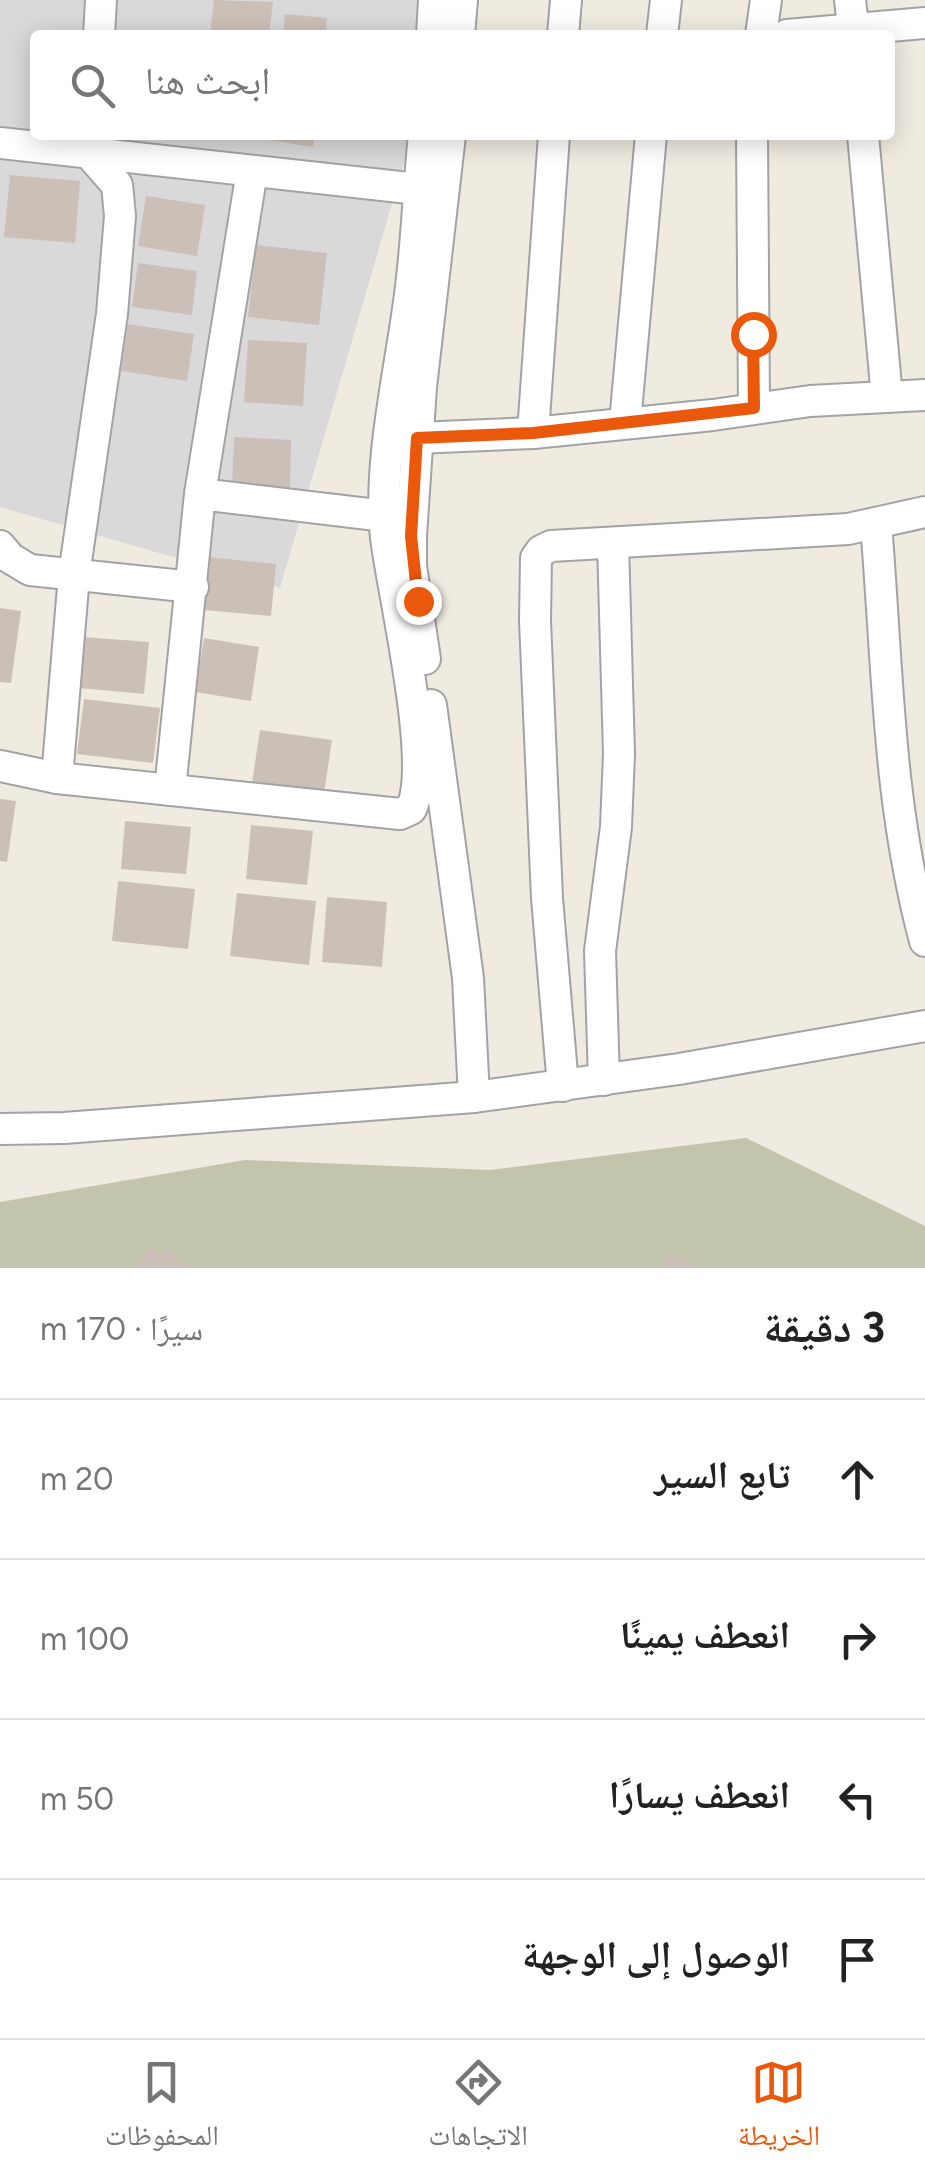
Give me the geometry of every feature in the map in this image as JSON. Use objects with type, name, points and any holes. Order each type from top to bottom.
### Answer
[{"type":"street","points":[[98,30],[101,0]]},
{"type":"street","points":[[432,30],[434,0]]},
{"type":"street","points":[[459,30],[462,0]]},
{"type":"street","points":[[563,30],[566,0]]},
{"type":"street","points":[[663,30],[666,0]]},
{"type":"street","points":[[762,30],[766,0]]},
{"type":"street","points":[[811,30],[853,21],[925,23]]},
{"type":"street","points":[[0,766],[57,778],[367,812],[400,814],[410,808],[419,783],[410,685],[385,516],[423,140]]},
{"type":"street","points":[[449,140],[417,438],[412,566],[468,978],[474,1097]]},
{"type":"street","points":[[533,433],[554,140]]},
{"type":"street","points":[[625,424],[652,140]]},
{"type":"street","points":[[752,140],[754,408]]},
{"type":"street","points":[[863,140],[887,397]]},
{"type":"street","points":[[0,142],[90,144],[252,171],[418,189]]},
{"type":"street","points":[[57,778],[74,575],[112,314],[120,216],[117,185],[90,144]]},
{"type":"street","points":[[170,790],[200,494],[252,171]]},
{"type":"street","points":[[417,438],[533,433],[810,401],[925,395]]},
{"type":"street","points":[[200,494],[385,516]]},
{"type":"street","points":[[563,1086],[547,898],[536,558],[546,548],[769,535],[876,524],[925,512]]},
{"type":"street","points":[[876,524],[894,784],[907,874],[925,941]]},
{"type":"street","points":[[604,1080],[600,951],[616,827],[619,754],[612,543]]},
{"type":"street","points":[[0,546],[10,558],[30,570],[193,587]]},
{"type":"street","points":[[0,1129],[64,1128],[474,1097],[604,1080],[925,1026]]},
{"type":"shaded area","points":[[0,0],[451,0],[442,30],[30,30],[30,140],[411,140],[280,588],[0,507]]},
{"type":"shaded area","points":[[746,1138],[925,1226],[925,1268],[0,1268],[0,1202],[245,1160],[490,1170]]},
{"type":"building","points":[[214,0],[273,2],[270,30],[211,30]]},
{"type":"building","points":[[285,14],[327,18],[326,30],[283,30]]},
{"type":"building","points":[[269,140],[314,140],[313,147]]},
{"type":"building","points":[[10,175],[80,181],[75,243],[4,237]]},
{"type":"building","points":[[146,196],[205,205],[197,256],[138,246]]},
{"type":"building","points":[[256,245],[327,253],[319,325],[248,317]]},
{"type":"building","points":[[138,263],[197,271],[192,315],[132,307]]},
{"type":"building","points":[[128,324],[194,334],[187,381],[121,371]]},
{"type":"building","points":[[248,340],[307,343],[303,406],[244,402]]},
{"type":"building","points":[[234,437],[291,440],[290,488],[232,486]]},
{"type":"building","points":[[208,557],[276,564],[271,616],[203,610]]},
{"type":"building","points":[[0,608],[21,611],[11,683],[0,682]]},
{"type":"building","points":[[83,637],[149,642],[144,694],[79,688]]},
{"type":"building","points":[[204,638],[259,647],[251,701],[195,692]]},
{"type":"building","points":[[84,699],[160,708],[153,763],[77,754]]},
{"type":"building","points":[[260,730],[332,740],[324,793],[252,783]]},
{"type":"building","points":[[0,799],[16,801],[7,862],[0,861]]},
{"type":"building","points":[[125,821],[191,827],[186,874],[121,869]]},
{"type":"building","points":[[251,825],[313,831],[307,885],[246,879]]},
{"type":"building","points":[[118,881],[195,889],[188,949],[112,941]]},
{"type":"building","points":[[237,893],[316,901],[309,965],[230,956]]},
{"type":"building","points":[[327,897],[387,902],[382,967],[322,962]]},
{"type":"building","points":[[151,1247],[161,1256],[168,1248],[190,1268],[133,1268]]},
{"type":"building","points":[[668,1252],[702,1268],[661,1268]]},
{"type":"route","points":[[418,601],[411,536],[417,438],[533,433],[754,408],[753,334]]}]
